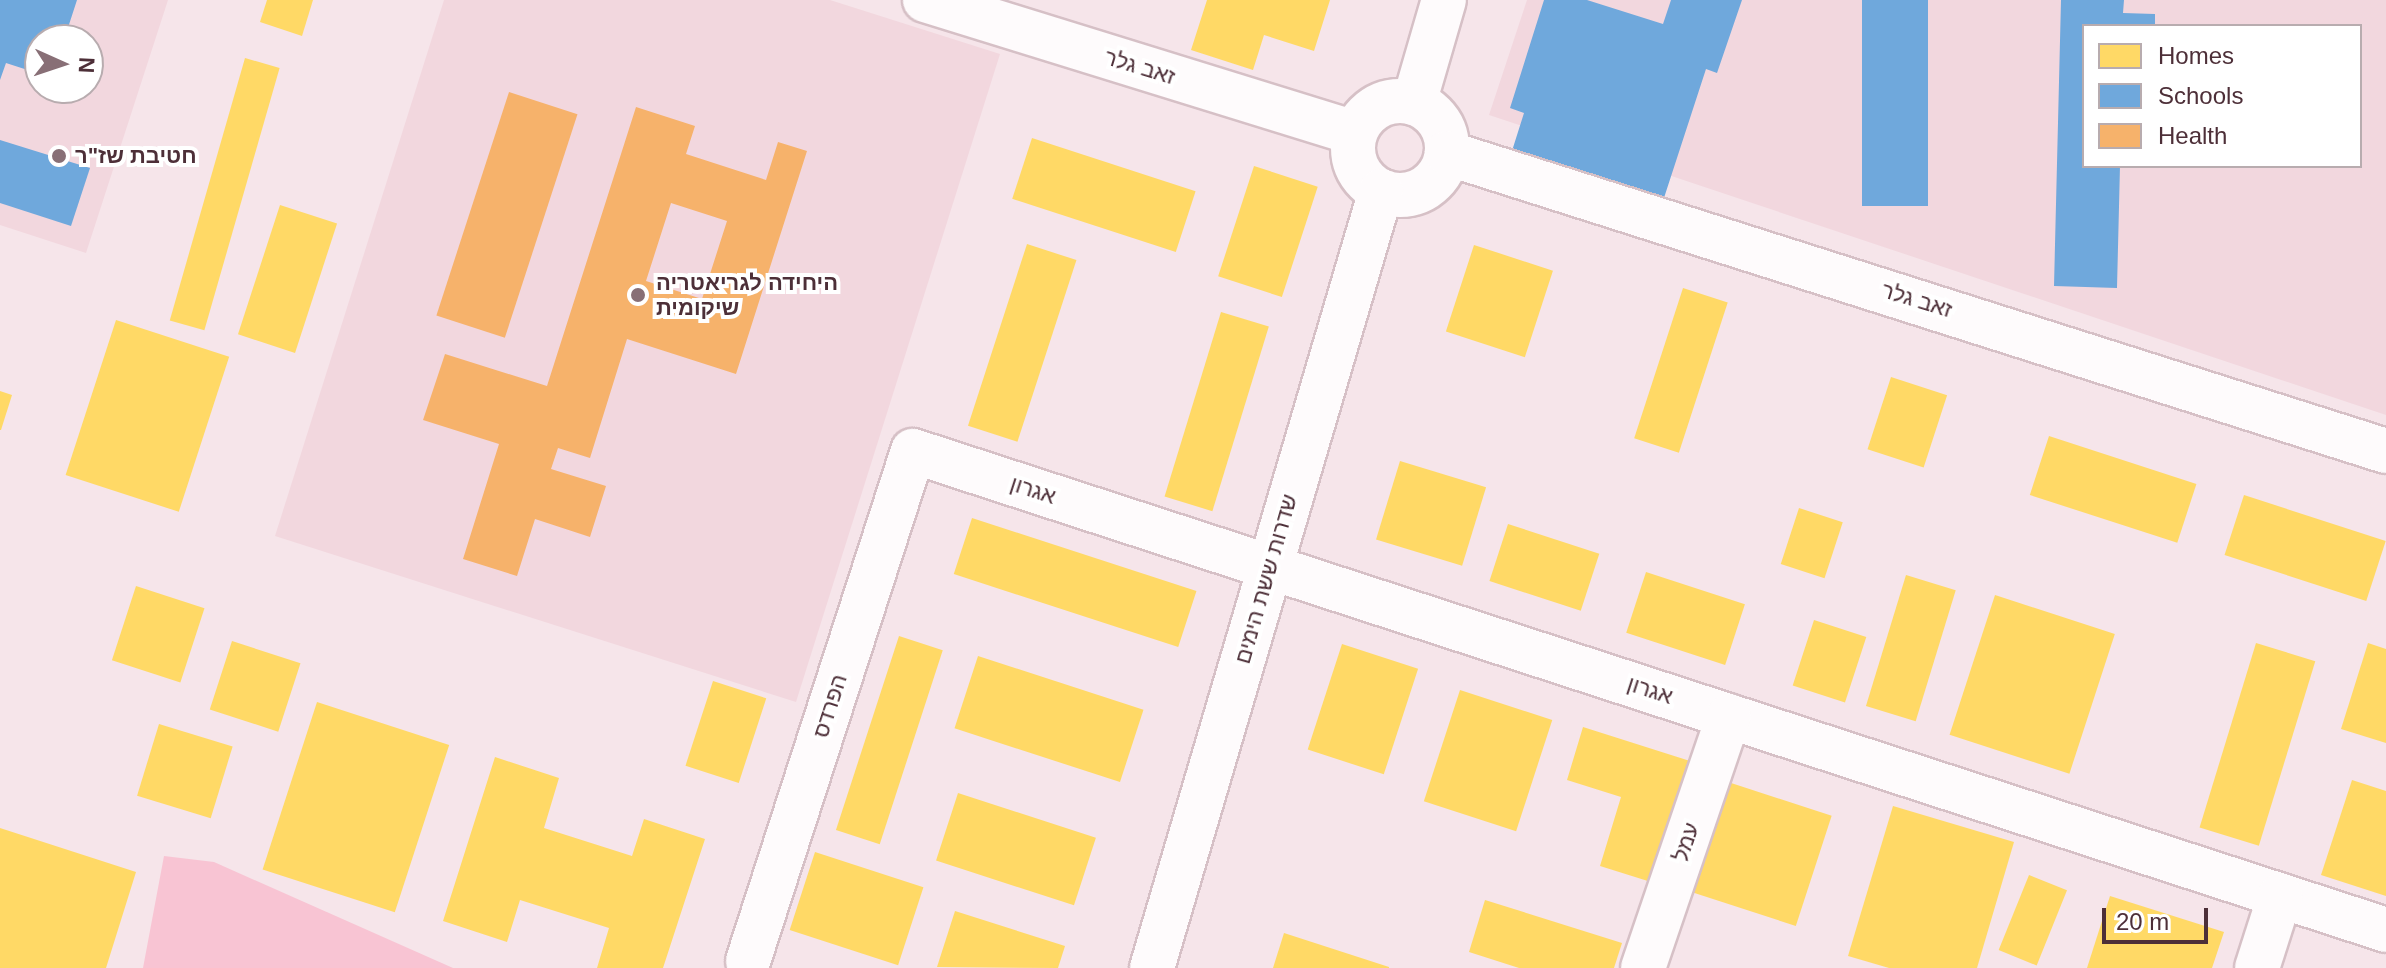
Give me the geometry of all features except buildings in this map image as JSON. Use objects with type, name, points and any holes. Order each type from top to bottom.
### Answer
[{"type":"street","name":"זאב גלר","points":[[925,0],[1034,17],[1355,133]]},
{"type":"street","points":[[1414,103],[1444,0]]},
{"type":"street","points":[[1414,103],[1443,128],[1447,153],[1424,189],[1381,191],[1357,167],[1355,133],[1378,106],[1414,103]]},
{"type":"street","name":"זאב גלר","points":[[1447,153],[2386,451]]},
{"type":"street","name":"שדרות ששת הימים","points":[[1152,968],[1381,191]]},
{"type":"street","name":"אגרון","points":[[913,451],[2386,930]]},
{"type":"street","name":"הפרדס","points":[[746,960],[913,451]]},
{"type":"street","name":"עמל","points":[[1643,968],[1729,716]]},
{"type":"street","points":[[2257,968],[2280,896]]},
{"type":"shaded area","name":"חטיבת שז\"ר","points":[[0,0],[168,0],[86,253],[0,225]]},
{"type":"shaded area","name":"היחידה לגריאטריה שיקומית","points":[[444,0],[830,0],[1000,54],[796,702],[275,536]]},
{"type":"shaded area","points":[[1527,0],[2386,0],[2386,415],[1489,115]]},
{"type":"shaded area","points":[[164,856],[214,862],[453,968],[143,968]]},
{"type":"place","name":"חטיבת שז\"ר","points":[[59,156]]},
{"type":"place","name":"היחידה לגריאטריה שיקומית","points":[[638,295]]}]
